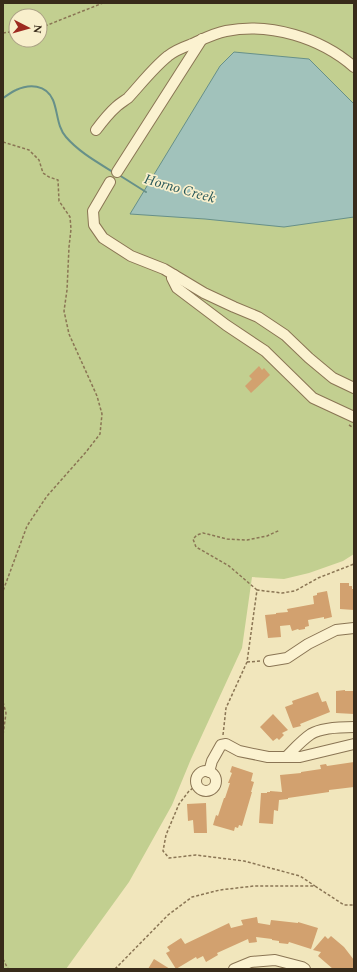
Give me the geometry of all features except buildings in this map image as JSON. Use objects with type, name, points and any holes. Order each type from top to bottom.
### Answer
[{"type":"street","points":[[96,130],[106,117],[127,99],[168,55],[202,39],[225,31],[254,29],[295,35],[329,49],[354,67]]},
{"type":"street","points":[[117,172],[202,39]]},
{"type":"street","points":[[110,182],[93,211],[94,225],[103,238],[132,256],[164,269],[234,308],[258,317],[285,335],[333,378],[354,388]]},
{"type":"street","points":[[174,275],[172,278],[177,288],[226,325],[265,351],[313,398],[354,417]]},
{"type":"street","points":[[269,661],[287,658],[308,644],[336,630],[354,628]]},
{"type":"street","points":[[286,757],[298,744],[312,733],[329,728],[354,727]]},
{"type":"street","points":[[208,772],[221,745],[226,744],[239,752],[268,757],[300,757],[354,744]]},
{"type":"street","points":[[202,772],[208,772],[216,778],[215,785],[211,790],[204,791],[198,788],[197,785],[196,779],[202,772]]},
{"type":"street","points":[[234,969],[251,962],[275,960],[305,969]]},
{"type":"path","points":[[48,24],[103,3]]},
{"type":"path","points":[[3,142],[29,150],[39,160],[43,173],[58,180],[59,201],[70,217],[67,290],[64,311],[69,334],[97,396],[102,414],[100,434],[47,496],[27,526],[3,591]]},
{"type":"path","points":[[280,530],[267,536],[248,540],[227,539],[203,533],[197,535],[194,539],[196,547],[229,566],[256,590],[282,593],[295,592],[318,578],[354,564]]},
{"type":"path","points":[[222,745],[226,708],[247,662],[256,590]]},
{"type":"path","points":[[247,662],[269,661]]},
{"type":"path","points":[[3,702],[6,713],[3,735]]},
{"type":"path","points":[[197,785],[189,791],[179,804],[166,835],[163,851],[169,858],[196,855],[244,861],[300,876],[344,906],[354,905]]},
{"type":"path","points":[[115,969],[168,915],[192,897],[220,890],[254,886],[315,886]]},
{"type":"path","points":[[3,959],[8,969]]},
{"type":"green space","points":[[3,3],[354,3],[354,554],[343,561],[309,573],[284,579],[252,577],[242,648],[191,759],[172,805],[129,882],[66,969],[3,969]]},
{"type":"water","points":[[234,52],[309,59],[354,104],[354,217],[284,227],[205,219],[130,214],[220,66]]},
{"type":"waterway","name":"Horno Creek","points":[[3,98],[21,88],[32,86],[42,88],[53,100],[59,124],[66,137],[82,152],[113,172]]},
{"type":"waterway","name":"Horno Creek","points":[[119,175],[146,192]]}]
